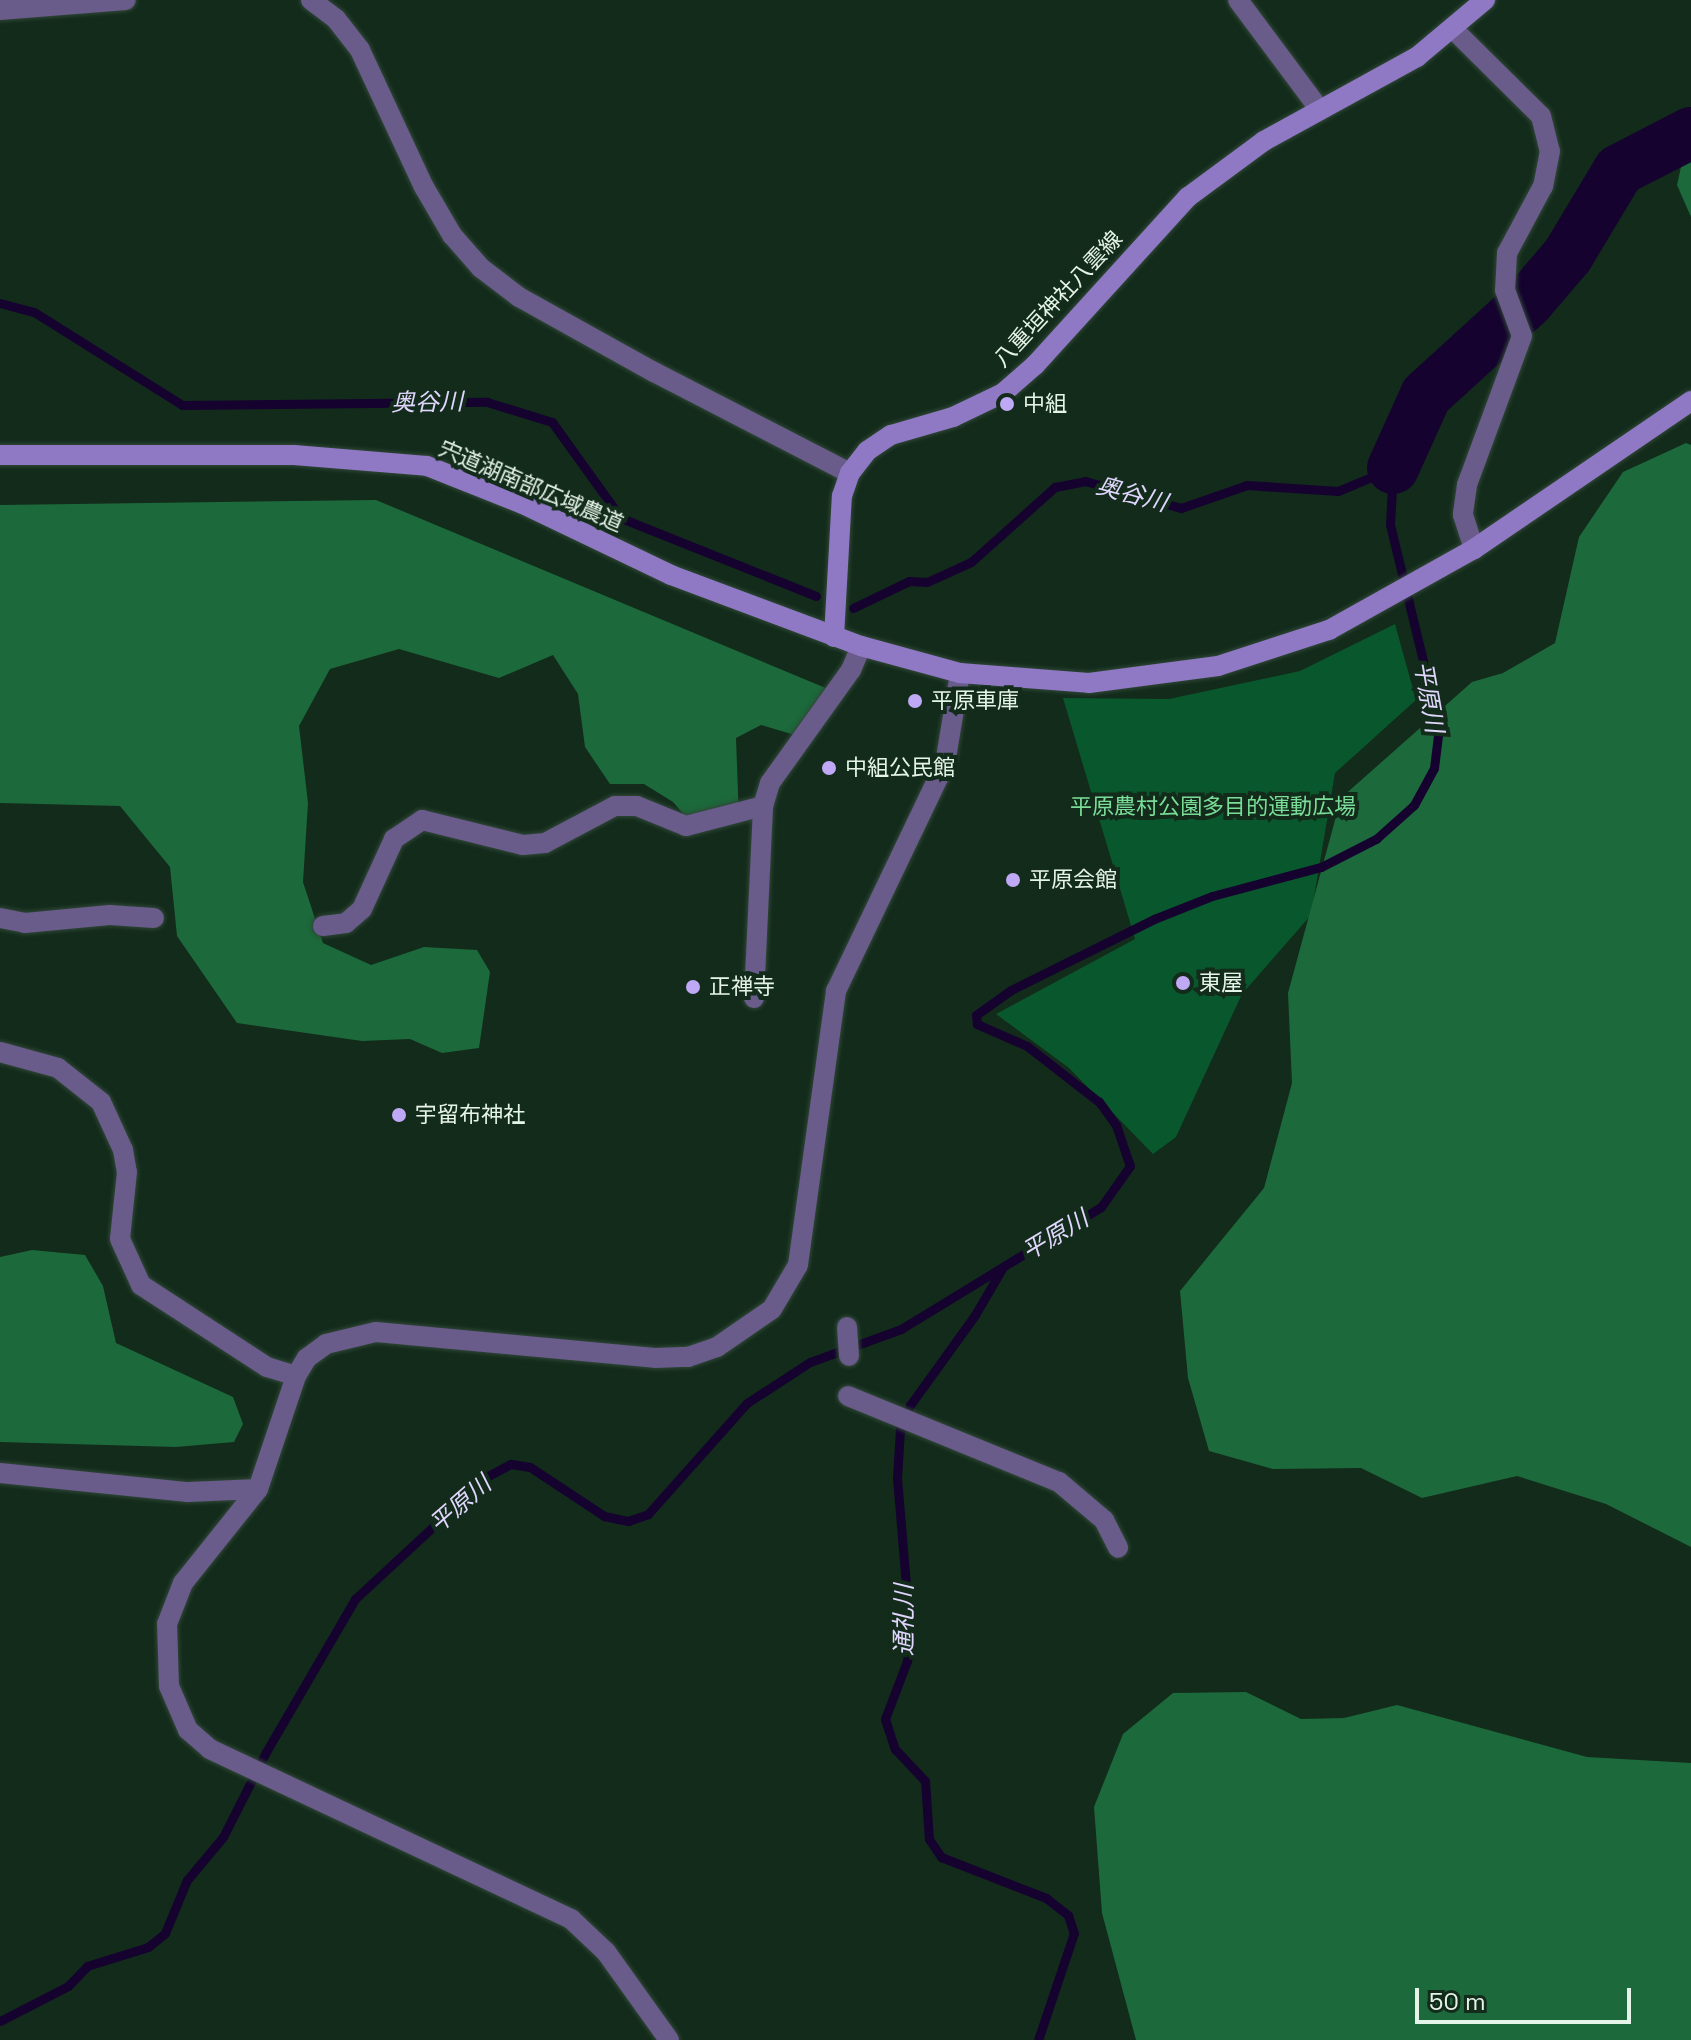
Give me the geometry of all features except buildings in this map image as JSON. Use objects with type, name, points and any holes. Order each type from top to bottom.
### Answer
[{"type":"main road","name":"八重垣神社八雲線","points":[[850,473],[867,451],[891,435],[953,417],[1003,393],[1035,365],[1188,197],[1264,141],[1417,57],[1454,30],[1485,0]]},
{"type":"main road","points":[[850,473],[838,525],[834,637],[960,673],[1089,683],[1158,676],[1268,653],[1380,605],[1474,549],[1691,401]]},
{"type":"main road","name":"宍道湖南部広域農道","points":[[0,455],[294,455],[427,466],[523,504],[671,575],[834,637]]},
{"type":"street","points":[[0,10],[126,0]]},
{"type":"street","points":[[311,0],[336,19],[355,42],[424,187],[452,235],[481,268],[519,297],[850,473]]},
{"type":"street","points":[[1238,0],[1320,110]]},
{"type":"street","points":[[1454,30],[1541,116],[1549,138],[1543,186],[1507,253],[1505,290],[1521,323],[1516,352],[1467,485],[1463,515],[1474,549]]},
{"type":"street","points":[[754,998],[763,806],[770,783],[851,670],[861,646]]},
{"type":"street","points":[[669,2040],[606,1952],[571,1919],[210,1749],[188,1730],[169,1686],[165,1644],[183,1583],[258,1489],[296,1376],[307,1358],[326,1344],[376,1332],[688,1357],[717,1347],[772,1309],[798,1265],[836,991],[945,764],[960,673]]},
{"type":"street","points":[[323,926],[346,923],[362,909],[394,839],[422,820],[523,845],[545,843],[615,806],[637,806],[686,826],[763,806]]},
{"type":"street","points":[[0,918],[25,923],[110,915],[154,918]]},
{"type":"street","points":[[0,1052],[58,1068],[101,1102],[123,1150],[127,1172],[120,1239],[141,1285],[267,1367],[296,1376]]},
{"type":"street","points":[[847,1327],[849,1356]]},
{"type":"street","points":[[848,1396],[1059,1482],[1104,1520],[1118,1548]]},
{"type":"street","points":[[0,1473],[174,1492],[258,1489]]},
{"type":"green space","points":[[1691,148],[1691,217],[1677,185],[1684,153]]},
{"type":"green space","points":[[1686,443],[1691,445],[1691,1547],[1606,1504],[1517,1476],[1422,1498],[1361,1468],[1273,1469],[1209,1451],[1188,1378],[1180,1291],[1264,1188],[1292,1083],[1288,993],[1341,798],[1472,682],[1503,673],[1555,643],[1579,537],[1623,472]]},
{"type":"green space","points":[[376,500],[828,689],[798,736],[761,725],[736,738],[739,820],[693,825],[673,802],[644,784],[610,784],[585,747],[578,694],[553,655],[499,678],[399,649],[330,669],[299,726],[308,803],[303,882],[323,943],[371,965],[424,947],[477,950],[490,972],[479,1048],[442,1053],[410,1039],[362,1041],[237,1023],[177,936],[170,867],[120,806],[0,803],[0,505]]},
{"type":"green space","name":"平原農村公園多目的運動広場","points":[[1395,624],[1416,700],[1335,773],[1311,915],[1242,994],[1176,1137],[1153,1154],[1069,1068],[996,1014],[1135,939],[1063,698],[1169,699],[1300,671]]},
{"type":"green space","points":[[32,1250],[85,1255],[103,1286],[116,1343],[233,1397],[243,1424],[234,1442],[176,1447],[0,1442],[0,1257]]},
{"type":"green space","points":[[1246,1692],[1301,1719],[1344,1718],[1397,1705],[1587,1757],[1691,1763],[1691,2040],[1136,2040],[1102,1913],[1094,1807],[1123,1734],[1173,1693]]},
{"type":"waterway","name":"平原川","points":[[1393,468],[1426,395],[1528,302],[1568,255],[1619,170],[1691,133]]},
{"type":"waterway","name":"奥谷川","points":[[0,303],[34,312],[182,405],[487,402],[552,422],[621,518],[816,596]]},
{"type":"waterway","name":"奥谷川","points":[[853,608],[909,581],[927,582],[971,562],[1055,487],[1085,481],[1181,508],[1247,485],[1338,491],[1393,468]]},
{"type":"waterway","name":"平原川","points":[[0,2021],[68,1986],[87,1966],[148,1947],[165,1933],[187,1880],[223,1837],[266,1752],[355,1599],[488,1476],[511,1464],[530,1467],[604,1516],[628,1521],[648,1514],[747,1403],[810,1362],[901,1329],[1101,1207],[1130,1166],[1116,1125],[1099,1102],[1027,1046],[977,1024],[976,1015],[1011,990],[1154,919],[1212,896],[1321,867],[1376,839],[1414,805],[1434,768],[1439,727],[1390,525],[1393,468]]},
{"type":"waterway","name":"通礼川","points":[[1003,1267],[975,1315],[910,1405],[900,1429],[897,1478],[910,1634],[907,1661],[885,1719],[895,1749],[925,1781],[929,1839],[941,1857],[1046,1898],[1068,1915],[1074,1933],[1038,2040]]},
{"type":"place","name":"中組","points":[[1007,404]]},
{"type":"place","name":"平原車庫","points":[[915,701]]},
{"type":"place","name":"中組公民館","points":[[829,768]]},
{"type":"place","name":"平原会館","points":[[1013,880]]},
{"type":"place","name":"東屋","points":[[1183,983]]},
{"type":"place","name":"正禅寺","points":[[693,987]]},
{"type":"place","name":"宇留布神社","points":[[399,1115]]}]
